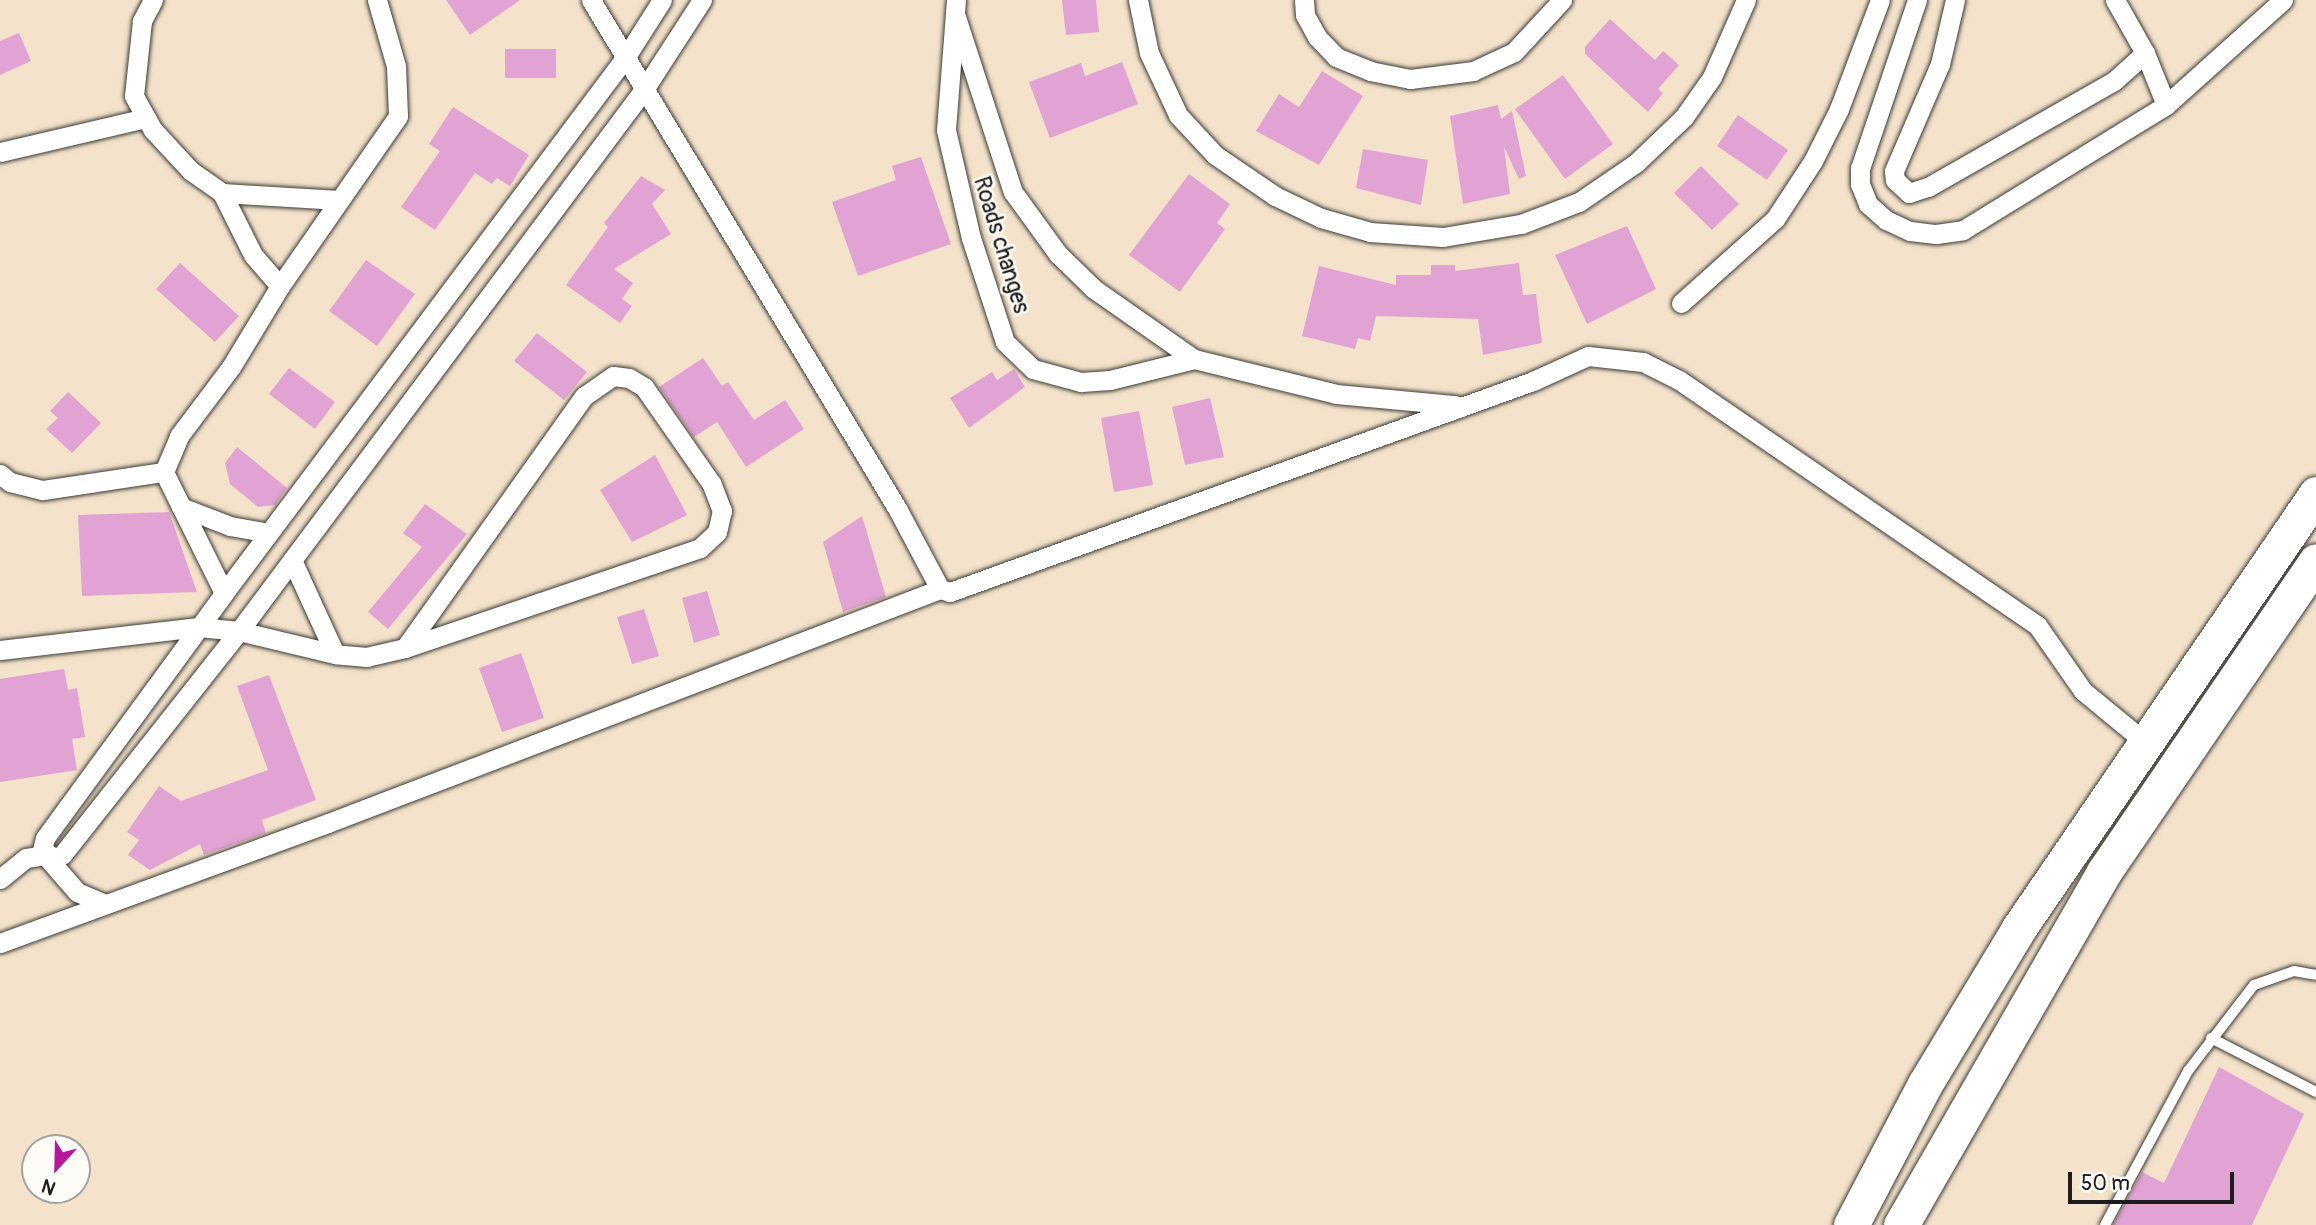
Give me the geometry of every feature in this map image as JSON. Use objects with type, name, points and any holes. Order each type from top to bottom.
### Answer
[{"type":"highway","points":[[1851,1225],[1925,1084],[2019,928],[2316,494]]},
{"type":"highway","points":[[1906,1222],[2104,872],[2316,561]]},
{"type":"street","points":[[153,0],[142,22],[134,96],[146,118],[191,171],[222,193],[253,255],[281,286]]},
{"type":"street","points":[[224,593],[164,472],[179,436],[230,368],[281,286],[398,116],[396,65],[377,0]]},
{"type":"street","points":[[591,0],[627,55],[898,510],[940,589]]},
{"type":"street","points":[[105,904],[77,892],[45,855],[45,838],[268,533],[627,55],[662,0]]},
{"type":"street","points":[[0,879],[26,858],[45,855],[54,859],[62,855],[239,631],[645,88],[702,0]]},
{"type":"street","points":[[1138,0],[1149,53],[1178,115],[1215,155],[1275,196],[1321,218],[1370,232],[1443,237],[1521,224],[1567,207],[1636,163],[1684,117],[1712,77],[1746,0]]},
{"type":"street","points":[[1304,0],[1305,15],[1317,37],[1336,57],[1370,71],[1410,79],[1473,71],[1514,52],[1562,0]]},
{"type":"street","points":[[1681,303],[1775,219],[1813,161],[1839,109],[1880,0]]},
{"type":"street","points":[[1917,0],[1860,168],[1860,184],[1868,204],[1898,226],[1936,234],[1963,230],[2166,105],[2283,0]]},
{"type":"street","points":[[1955,0],[1940,64],[1894,172],[1895,180],[1909,193],[1928,187],[2114,81],[2145,52]]},
{"type":"street","points":[[2115,0],[2145,52],[2166,105]]},
{"type":"street","points":[[956,9],[1013,192],[1058,254],[1094,289],[1194,359],[1336,394],[1465,406]]},
{"type":"street","name":"Roads changes","points":[[956,9],[946,97],[950,152],[1005,342],[1032,369],[1080,383],[1110,380],[1194,359]]},
{"type":"street","points":[[0,152],[146,118]]},
{"type":"street","points":[[222,193],[339,200]]},
{"type":"street","points":[[0,943],[328,824],[940,589],[950,592],[1465,406],[1588,356],[1625,358],[1662,370],[2037,625],[2083,691],[2146,743]]},
{"type":"street","points":[[0,650],[199,627],[239,631],[335,654],[367,657],[404,648],[700,548],[717,532],[722,511],[711,483],[645,387],[629,378],[613,376],[584,397],[404,648]]},
{"type":"street","points":[[0,474],[10,482],[43,490],[164,472]]},
{"type":"street","points":[[181,507],[230,526],[268,533]]},
{"type":"street","points":[[292,560],[335,654]]},
{"type":"lane","points":[[2105,1225],[2188,1071],[2254,985],[2294,971],[2316,975]]},
{"type":"lane","points":[[2211,1038],[2316,1092]]},
{"type":"building","points":[[446,0],[520,0],[470,35]]},
{"type":"building","points":[[1062,0],[1096,0],[1099,32],[1066,35]]},
{"type":"building","points":[[1610,19],[1655,60],[1663,51],[1679,65],[1658,89],[1663,93],[1648,112],[1585,54],[1585,47]]},
{"type":"building","points":[[19,33],[31,61],[0,75],[0,41]]},
{"type":"building","points":[[505,49],[556,49],[556,78],[505,78]]},
{"type":"building","points":[[1122,62],[1138,104],[1050,138],[1029,82],[1081,63],[1085,76]]},
{"type":"building","points":[[1322,71],[1363,96],[1319,165],[1256,131],[1279,94],[1299,107]]},
{"type":"building","points":[[1563,75],[1613,144],[1565,179],[1515,109]]},
{"type":"building","points":[[1498,105],[1501,119],[1512,111],[1526,176],[1519,179],[1504,147],[1510,194],[1463,204],[1450,116]]},
{"type":"building","points":[[453,107],[529,155],[510,186],[497,178],[492,184],[475,173],[435,230],[401,207],[440,151],[429,144]]},
{"type":"building","points":[[1738,115],[1788,150],[1767,180],[1717,146]]},
{"type":"building","points":[[1363,149],[1428,160],[1421,205],[1356,188]]},
{"type":"building","points":[[921,157],[951,244],[858,276],[832,202],[896,180],[892,166]]},
{"type":"building","points":[[1701,166],[1739,204],[1712,230],[1674,193]]},
{"type":"building","points":[[1189,174],[1230,204],[1217,223],[1225,229],[1180,292],[1129,255]]},
{"type":"building","points":[[641,176],[665,190],[652,204],[671,234],[614,269],[633,283],[622,299],[632,306],[620,323],[566,285],[608,227],[604,223]]},
{"type":"building","points":[[1627,226],[1656,289],[1587,324],[1555,255]]},
{"type":"building","points":[[366,260],[415,294],[377,346],[329,311]]},
{"type":"building","points":[[180,263],[239,316],[215,342],[156,289]]},
{"type":"building","points":[[1519,263],[1523,295],[1536,294],[1542,343],[1483,355],[1478,319],[1376,316],[1370,341],[1358,338],[1355,349],[1302,336],[1319,266],[1396,285],[1396,275],[1431,275],[1431,265],[1455,265],[1455,271]]},
{"type":"building","points":[[537,333],[587,372],[564,400],[514,361]]},
{"type":"building","points":[[703,358],[722,386],[728,382],[754,420],[785,400],[804,429],[746,467],[717,422],[694,437],[659,387]]},
{"type":"building","points":[[289,368],[335,402],[315,429],[269,394]]},
{"type":"building","points":[[1014,369],[1025,387],[969,428],[950,398],[992,372],[997,380]]},
{"type":"building","points":[[68,392],[101,423],[72,453],[46,429],[58,418],[50,411]]},
{"type":"building","points":[[1210,398],[1224,457],[1185,465],[1172,407]]},
{"type":"building","points":[[1139,411],[1153,485],[1114,492],[1101,418]]},
{"type":"building","points":[[237,447],[287,488],[275,505],[258,507],[230,484],[225,463]]},
{"type":"building","points":[[655,455],[687,515],[632,542],[600,490]]},
{"type":"building","points":[[425,504],[467,534],[388,629],[368,612],[422,547],[403,533]]},
{"type":"building","points":[[169,512],[197,592],[82,596],[78,515]]},
{"type":"building","points":[[862,516],[886,597],[843,612],[823,542]]},
{"type":"building","points":[[707,591],[720,635],[694,643],[682,598]]},
{"type":"building","points":[[644,609],[659,656],[632,664],[617,617]]},
{"type":"building","points":[[521,653],[544,718],[502,732],[479,668]]},
{"type":"building","points":[[64,669],[68,690],[77,688],[85,737],[72,739],[77,770],[0,782],[0,679]]},
{"type":"building","points":[[269,675],[316,800],[262,820],[266,833],[204,855],[200,844],[150,870],[128,855],[139,840],[127,832],[159,786],[181,801],[268,770],[237,686]]},
{"type":"building","points":[[2219,1067],[2304,1114],[2252,1225],[2113,1225],[2142,1172],[2164,1183]]}]
